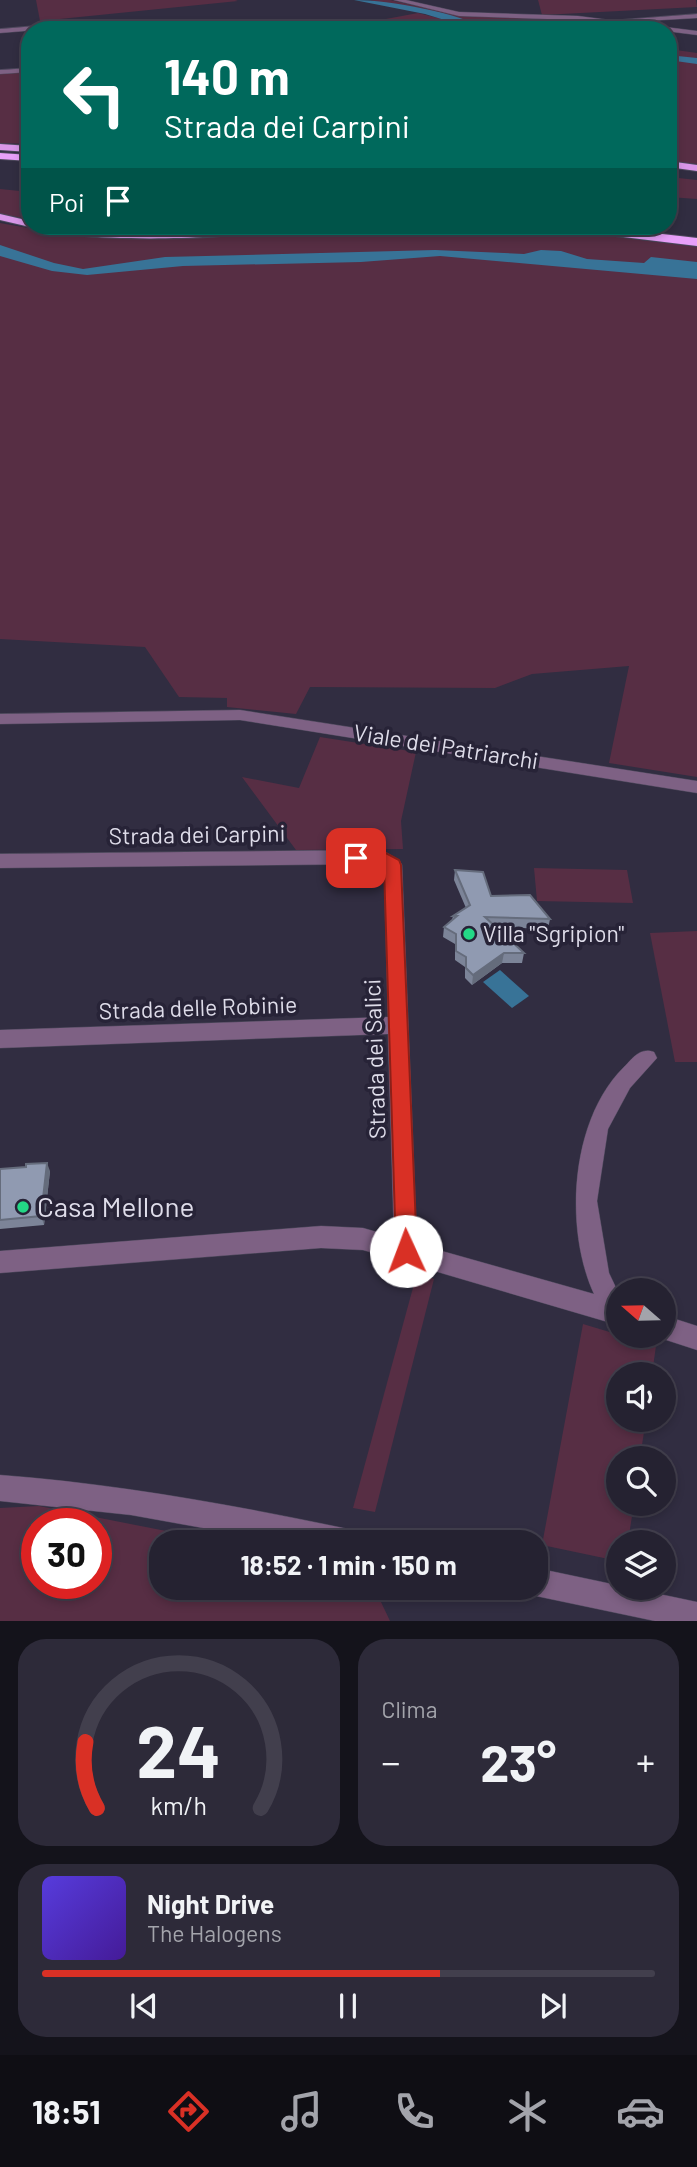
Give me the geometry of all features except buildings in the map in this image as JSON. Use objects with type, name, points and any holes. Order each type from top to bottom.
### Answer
[{"type":"highway","points":[[0,147],[21,148]]},
{"type":"highway","points":[[0,156],[21,157]]},
{"type":"highway","points":[[0,162],[21,163]]},
{"type":"highway","points":[[677,165],[697,168]]},
{"type":"highway","points":[[677,176],[697,178]]},
{"type":"highway","points":[[0,217],[21,222]]},
{"type":"highway","points":[[677,233],[697,235]]},
{"type":"highway","points":[[131,235],[180,235]]},
{"type":"highway","points":[[640,235],[697,242]]},
{"type":"street","points":[[397,0],[459,14],[610,21],[697,16]]},
{"type":"street","points":[[541,21],[545,16]]},
{"type":"street","points":[[0,31],[21,29]]},
{"type":"street","points":[[677,30],[697,33]]},
{"type":"street","points":[[0,72],[21,70]]},
{"type":"street","name":"Viale dei Patriarchi","points":[[0,719],[240,715],[697,787]]},
{"type":"street","name":"Strada dei Carpini","points":[[0,861],[382,857],[393,865]]},
{"type":"street","name":"Strada dei Salici","points":[[393,865],[406,1251]]},
{"type":"street","name":"Strada delle Robinie","points":[[0,1039],[398,1026]]},
{"type":"street","points":[[606,1292],[597,1274],[586,1201],[597,1128],[623,1082],[647,1058]]},
{"type":"street","points":[[0,1262],[321,1237],[363,1239],[606,1310]]},
{"type":"street","points":[[676,1331],[697,1338]]},
{"type":"street","points":[[0,1488],[67,1492],[290,1530]]},
{"type":"street","points":[[548,1584],[697,1616]]},
{"type":"shaded area","points":[[36,0],[235,0],[238,1],[40,21]]},
{"type":"shaded area","points":[[369,0],[390,0],[444,12],[538,17],[535,21],[464,21]]},
{"type":"shaded area","points":[[538,0],[696,0],[697,7],[542,15]]},
{"type":"shaded area","points":[[418,13],[450,21],[375,21]]},
{"type":"shaded area","points":[[677,50],[697,53],[697,164],[677,162]]},
{"type":"shaded area","points":[[21,72],[21,144],[0,143],[0,73]]},
{"type":"shaded area","points":[[677,178],[697,180],[697,199],[677,198]]},
{"type":"shaded area","points":[[0,189],[21,191],[21,218],[0,214]]},
{"type":"shaded area","points":[[0,223],[21,227],[21,235],[151,239],[216,235],[601,235],[697,247],[697,777],[609,763],[629,666],[532,674],[495,688],[310,687],[296,714],[227,707],[227,698],[179,697],[145,647],[0,639]]},
{"type":"shaded area","points":[[320,737],[416,752],[401,821],[403,849],[296,850],[242,777],[299,788]]},
{"type":"shaded area","points":[[534,868],[627,870],[633,903],[537,901]]},
{"type":"shaded area","points":[[697,931],[697,1062],[675,1062],[650,933]]},
{"type":"shaded area","points":[[417,1273],[434,1279],[375,1512],[353,1508]]},
{"type":"shaded area","points":[[583,1324],[606,1331],[606,1348],[656,1348],[654,1362],[606,1362],[606,1432],[644,1432],[642,1446],[606,1446],[606,1516],[632,1516],[630,1530],[606,1530],[606,1558],[548,1546],[548,1530],[545,1530]]},
{"type":"shaded area","points":[[39,1506],[49,1508],[21,1508],[21,1599],[112,1599],[112,1520],[161,1530],[149,1530],[149,1600],[379,1600],[390,1621],[0,1621],[0,1508]]},
{"type":"water","points":[[0,245],[54,263],[83,269],[165,257],[435,250],[524,254],[541,250],[561,251],[587,259],[644,263],[651,257],[697,262],[697,279],[440,256],[361,262],[183,266],[87,275],[52,271],[0,256]]},
{"type":"water","points":[[500,970],[529,996],[512,1008],[483,982]]},
{"type":"waterway","points":[[358,0],[426,12],[456,21]]},
{"type":"waterway","points":[[677,58],[697,61]]},
{"type":"place","name":"Villa \"Sgripion\"","points":[[469,934]]},
{"type":"place","name":"Casa Mellone","points":[[23,1207]]},
{"type":"route","points":[[356,858],[382,857],[393,865],[406,1251]]}]
